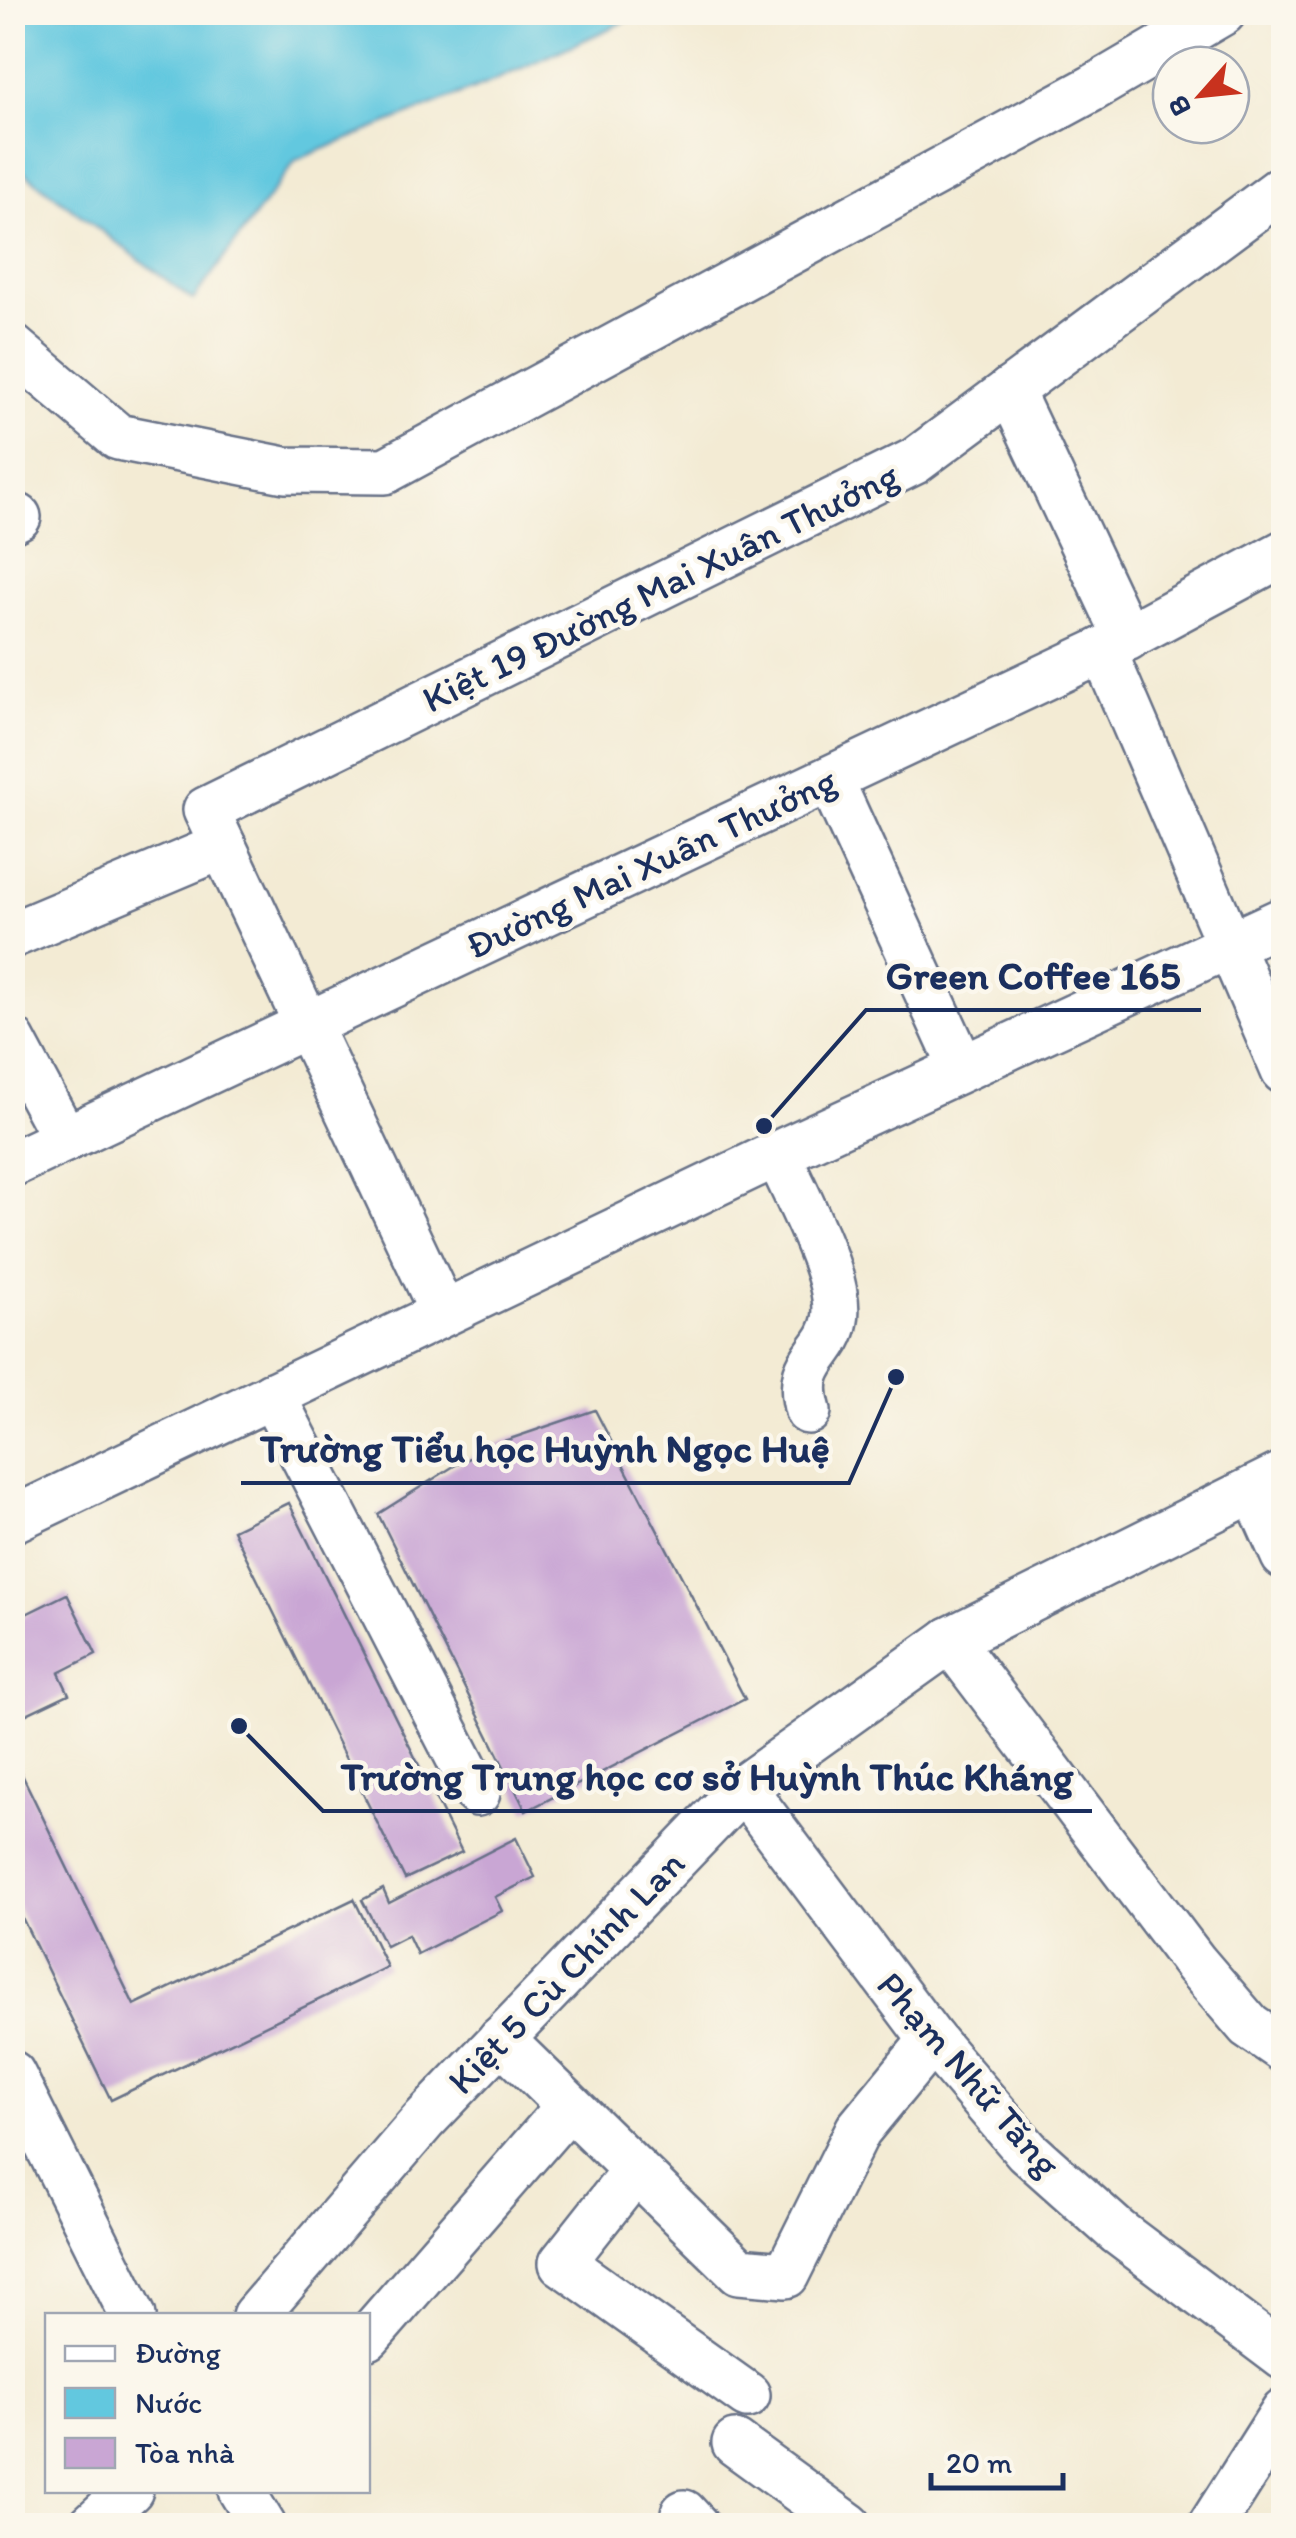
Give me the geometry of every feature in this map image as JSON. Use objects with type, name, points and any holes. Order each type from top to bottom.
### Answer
[{"type":"street","points":[[12,348],[118,437],[286,470],[385,471],[1076,97],[1223,12]]},
{"type":"street","name":"Kiệt 19 Đường Mai Xuân Thưởng","points":[[443,1313],[206,810],[915,461],[1284,187]]},
{"type":"street","points":[[1010,390],[1115,644],[1229,945],[1284,1071]]},
{"type":"street","name":"Đường Mai Xuân Thưởng","points":[[12,1164],[1115,644],[1284,553]]},
{"type":"street","points":[[830,778],[962,1068]]},
{"type":"street","points":[[12,936],[223,846]]},
{"type":"street","points":[[12,1520],[778,1154],[1284,920]]},
{"type":"street","points":[[12,1040],[65,1139]]},
{"type":"street","points":[[778,1154],[836,1294],[835,1324],[810,1360],[804,1396],[808,1411]]},
{"type":"street","points":[[272,1395],[477,1793]]},
{"type":"street","points":[[1268,1481],[1284,1556]]},
{"type":"street","name":"Kiệt 5 Cù Chính Lan","points":[[258,2313],[422,2122],[743,1788],[950,1640],[1268,1481]]},
{"type":"street","points":[[950,1640],[1194,1963],[1249,2026],[1284,2050]]},
{"type":"street","name":"Phạm Nhữ Tăng","points":[[743,1788],[932,2040],[1026,2151],[1118,2232],[1284,2356]]},
{"type":"street","points":[[501,2039],[738,2271],[786,2275],[858,2130],[932,2040]]},
{"type":"street","points":[[12,2074],[132,2313]]},
{"type":"street","points":[[370,2334],[568,2107]]},
{"type":"street","points":[[634,2172],[562,2263],[747,2395]]},
{"type":"street","points":[[1212,2526],[1284,2411]]},
{"type":"street","points":[[735,2444],[849,2526]]},
{"type":"street","points":[[91,2526],[127,2493]]},
{"type":"street","points":[[244,2493],[263,2526]]},
{"type":"water","points":[[12,13],[644,13],[493,81],[296,160],[193,300],[13,164]]},
{"type":"building","points":[[595,1410],[745,1699],[526,1811],[378,1514],[454,1466],[504,1441]]},
{"type":"building","points":[[289,1503],[462,1852],[405,1879],[233,1530]]},
{"type":"building","points":[[67,1594],[96,1654],[59,1673],[69,1694],[12,1721],[12,1621]]},
{"type":"building","points":[[12,1754],[134,2005],[354,1899],[387,1967],[111,2100],[12,1897]]},
{"type":"building","points":[[516,1838],[535,1877],[495,1897],[502,1911],[417,1954],[408,1935],[386,1946],[362,1900],[383,1889],[389,1903]]},
{"type":"place","name":"Green Coffee 165","points":[[764,1126]]},
{"type":"place","name":"Trường Tiểu học Huỳnh Ngọc Huệ","points":[[896,1377]]},
{"type":"place","name":"Trường Trung học cơ sở Huỳnh Thúc Kháng","points":[[239,1726]]}]
